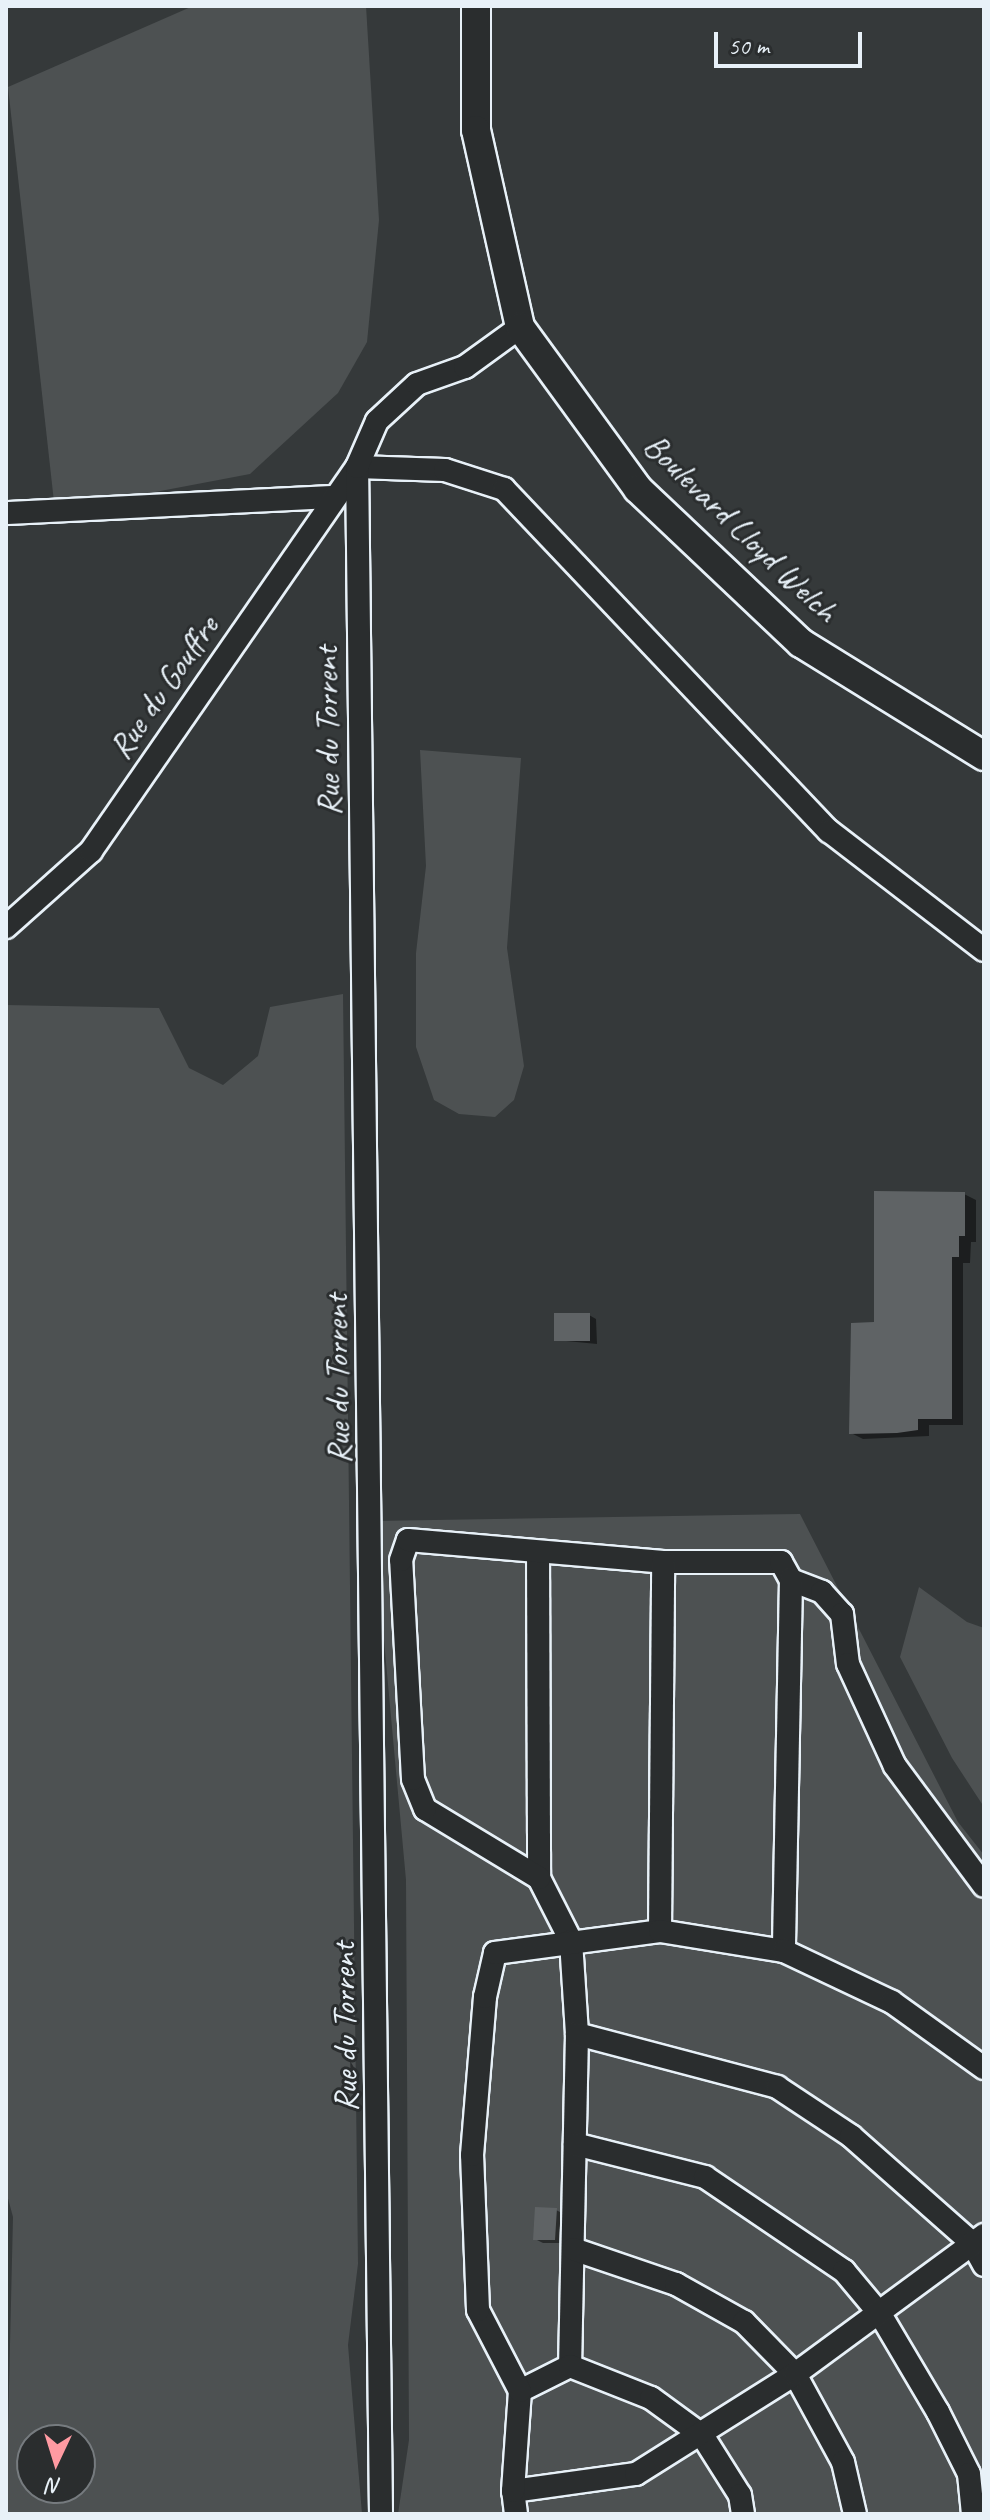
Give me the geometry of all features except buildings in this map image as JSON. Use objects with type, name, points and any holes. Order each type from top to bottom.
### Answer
[{"type":"main road","name":"Boulevard Lloyd Welch","points":[[476,6],[476,130],[520,327],[638,489],[801,643],[984,756]]},
{"type":"street","name":"Rue du Torrent","points":[[381,2514],[357,467],[377,421],[417,384],[465,367],[520,327]]},
{"type":"street","name":"Rue du Gouffre","points":[[6,927],[91,851],[357,467]]},
{"type":"street","points":[[357,467],[445,470],[504,489],[829,831],[984,950]]},
{"type":"street","points":[[6,513],[336,497]]},
{"type":"street","points":[[539,1878],[425,1809],[413,1779],[401,1560],[408,1540],[663,1562],[781,1562],[791,1580],[784,1951]]},
{"type":"street","points":[[538,1552],[539,1878],[571,1941],[577,2034],[570,2366]]},
{"type":"street","points":[[660,1931],[663,1562]]},
{"type":"street","points":[[791,1580],[822,1592],[842,1614],[848,1664],[895,1766],[984,1886]]},
{"type":"street","points":[[516,2514],[513,2491],[520,2391],[478,2310],[472,2155],[485,1997],[495,1953],[660,1931],[784,1951],[892,2002],[984,2068]]},
{"type":"street","points":[[577,2034],[777,2087],[851,2136],[978,2239],[984,2265]]},
{"type":"street","points":[[575,2144],[705,2177],[844,2271],[880,2314],[969,2474],[973,2514]]},
{"type":"street","points":[[513,2491],[636,2474],[795,2374],[978,2239]]},
{"type":"street","points":[[573,2249],[676,2284],[744,2322],[795,2374],[843,2462],[855,2514]]},
{"type":"street","points":[[520,2391],[570,2366],[651,2398],[702,2435],[740,2495],[743,2514]]},
{"type":"shaded area","points":[[193,6],[366,6],[379,220],[367,342],[338,393],[250,474],[55,511],[8,87]]},
{"type":"shaded area","points":[[420,750],[521,758],[507,948],[524,1066],[514,1100],[495,1117],[459,1114],[434,1100],[416,1047],[416,953],[426,866]]},
{"type":"shaded area","points":[[343,994],[358,2264],[348,2345],[362,2514],[6,2514],[13,2217],[6,2191],[6,1005],[159,1008],[189,1068],[223,1085],[258,1056],[270,1007]]},
{"type":"shaded area","points":[[800,1514],[958,1822],[984,1855],[984,2514],[398,2514],[409,2440],[406,1880],[373,1521]]},
{"type":"shaded area","points":[[919,1587],[967,1622],[984,1628],[984,1807],[952,1758],[900,1657]]}]
